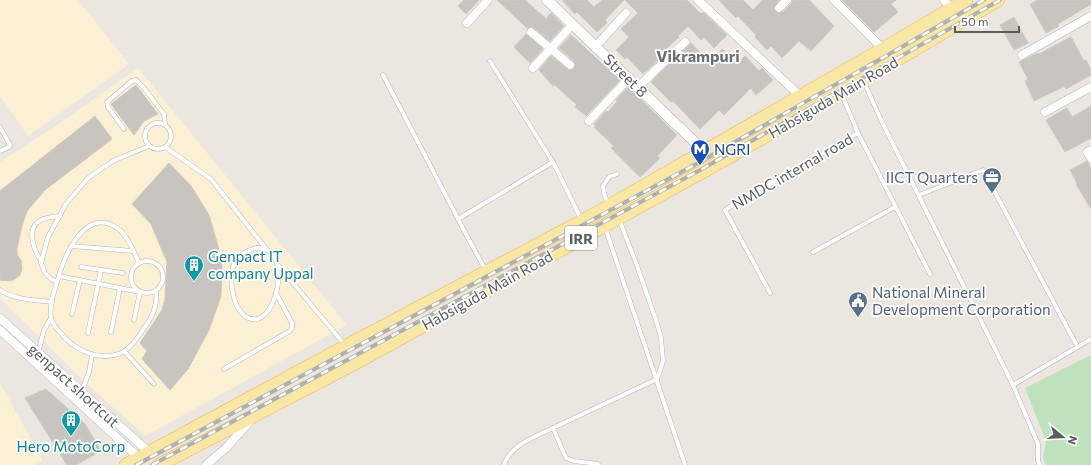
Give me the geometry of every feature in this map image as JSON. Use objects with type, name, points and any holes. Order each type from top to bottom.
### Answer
[{"type":"main road","name":"Habsiguda Main Road","points":[[126,465],[349,344],[582,221],[884,49],[948,4],[966,0]]},
{"type":"main road","name":"Habsiguda Main Road","points":[[158,465],[359,360],[605,225],[841,93],[998,0]]},
{"type":"main road","points":[[349,344],[359,360]]},
{"type":"street","points":[[467,23],[488,0]]},
{"type":"street","name":"Street 8","points":[[547,0],[705,152]]},
{"type":"street","points":[[698,0],[800,96]]},
{"type":"street","points":[[779,8],[787,0]]},
{"type":"street","points":[[834,0],[884,49]]},
{"type":"street","points":[[596,46],[626,13]]},
{"type":"street","points":[[1022,55],[1091,16]]},
{"type":"street","points":[[533,68],[552,49],[573,24]]},
{"type":"street","points":[[531,32],[570,65]]},
{"type":"street","points":[[638,87],[685,42]]},
{"type":"street","points":[[589,121],[629,78]]},
{"type":"street","points":[[1045,112],[1091,87]]},
{"type":"street","points":[[1091,150],[1088,152],[1091,158]]},
{"type":"street","name":"genpact shortcut","points":[[0,318],[81,392],[144,455]]},
{"type":"street","points":[[0,330],[78,401],[144,455]]},
{"type":"street","points":[[206,465],[226,448],[257,414]]},
{"type":"lane","points":[[490,62],[553,162],[582,221]]},
{"type":"lane","points":[[383,75],[487,272]]},
{"type":"lane","points":[[124,129],[108,107],[107,102],[132,81],[136,80],[164,114],[165,124],[171,135],[171,140],[165,147],[157,149],[149,146],[145,138],[146,130],[149,126],[156,122],[165,124]]},
{"type":"lane","points":[[863,80],[881,120],[1013,385],[1038,444],[1038,461],[1040,465]]},
{"type":"lane","name":"NMDC internal road","points":[[841,93],[858,133],[930,274]]},
{"type":"lane","points":[[0,127],[10,145],[9,147],[0,151]]},
{"type":"lane","name":"NMDC internal road","points":[[770,293],[725,210],[858,133]]},
{"type":"lane","points":[[41,261],[48,237],[66,204],[87,179],[115,160],[149,146]]},
{"type":"lane","points":[[165,147],[211,179],[273,256],[277,265],[349,344]]},
{"type":"lane","points":[[458,219],[553,162]]},
{"type":"lane","points":[[919,195],[983,170],[1077,346]]},
{"type":"lane","points":[[609,206],[603,186],[609,177],[617,174]]},
{"type":"lane","points":[[813,252],[895,207]]},
{"type":"lane","points":[[57,282],[51,279],[45,272],[41,261],[36,254],[32,233],[38,221],[60,216]]},
{"type":"lane","points":[[504,465],[513,450],[525,442],[657,379],[663,356],[661,338],[636,263],[618,217]]},
{"type":"lane","points":[[32,360],[38,352],[44,330],[51,318],[52,302],[64,259],[81,232],[96,223],[105,223],[120,231],[126,237],[139,263]]},
{"type":"lane","points":[[605,225],[685,465]]},
{"type":"lane","points":[[72,246],[133,250]]},
{"type":"lane","points":[[267,250],[256,248],[242,254],[234,264],[232,291],[235,302],[245,316],[253,319],[262,317],[269,310],[275,300],[278,285],[277,265]]},
{"type":"lane","points":[[59,276],[98,284],[140,292],[147,293],[156,290],[162,282],[163,277],[159,267],[151,262],[146,261],[139,263],[134,268],[130,277],[134,287],[140,292]]},
{"type":"lane","points":[[81,267],[123,273]]},
{"type":"lane","points":[[88,334],[101,270]]},
{"type":"lane","points":[[72,314],[80,280]]},
{"type":"lane","points":[[112,332],[120,288]]},
{"type":"lane","points":[[0,290],[6,294],[14,296],[52,302]]},
{"type":"lane","points":[[51,318],[57,329],[71,344],[92,355],[106,356],[124,351],[142,332],[154,313],[156,305],[156,290]]},
{"type":"lane","points":[[134,320],[140,292]]},
{"type":"lane","points":[[224,369],[290,332],[292,323],[276,292]]},
{"type":"lane","points":[[1013,385],[1091,338]]},
{"type":"lane","points":[[124,351],[154,384]]},
{"type":"lane","points":[[78,401],[89,372],[92,355]]},
{"type":"lane","points":[[553,428],[566,458],[574,461],[598,464]]},
{"type":"shaded area","points":[[0,0],[78,0],[129,64],[28,136],[0,96]]},
{"type":"shaded area","points":[[138,68],[347,325],[145,436],[86,383],[0,298],[0,162],[53,128]]},
{"type":"shaded area","points":[[0,383],[43,461],[35,465],[0,465]]},
{"type":"green space","points":[[1091,355],[1091,465],[1046,465],[1043,458],[1046,441],[1025,388]]},
{"type":"building","points":[[464,0],[479,0],[466,14],[458,6]]},
{"type":"building","points":[[497,0],[525,0],[546,19],[551,13],[564,26],[550,41],[534,28],[527,28]]},
{"type":"building","points":[[562,0],[587,0],[594,7],[602,0],[624,0],[605,20],[607,23],[597,32],[577,12],[575,14]]},
{"type":"building","points":[[625,0],[687,0],[701,14],[703,12],[727,35],[714,48],[704,37],[701,40],[688,26],[659,56],[661,58],[643,74],[627,57],[625,59],[616,50],[629,37],[621,29],[638,13]]},
{"type":"building","points":[[719,0],[743,0],[753,10],[763,0],[779,0],[774,7],[775,12],[778,13],[783,12],[791,4],[792,0],[809,0],[834,26],[811,51],[799,41],[782,58],[771,46],[767,50],[755,37],[756,35],[738,16],[736,18]]},
{"type":"building","points":[[842,0],[896,0],[891,4],[898,12],[874,32]]},
{"type":"building","points":[[1038,0],[1091,0],[1091,4],[1046,33],[1030,4]]},
{"type":"building","points":[[1014,17],[1028,43],[1014,50],[1000,25]]},
{"type":"building","points":[[526,34],[543,49],[530,63],[514,47]]},
{"type":"building","points":[[571,35],[620,80],[586,116],[575,107],[577,105],[555,85],[553,86],[539,70],[551,56],[567,69],[574,69],[574,61],[559,48]]},
{"type":"building","points":[[1071,37],[1084,61],[1086,60],[1091,70],[1091,75],[1066,89],[1065,86],[1034,101],[1025,81],[1028,79],[1019,62],[1038,53],[1039,54]]},
{"type":"building","points":[[691,43],[710,63],[722,49],[738,63],[745,56],[759,71],[762,68],[773,80],[756,95],[751,88],[724,115],[719,110],[700,129],[673,101],[671,102],[651,82]]},
{"type":"building","points":[[136,85],[158,114],[144,121],[134,135],[111,104]]},
{"type":"building","points":[[628,87],[677,135],[657,156],[660,158],[640,177],[611,148],[614,146],[594,127],[596,125],[594,124],[606,111],[608,112],[617,102],[616,100]]},
{"type":"building","points":[[1091,106],[1091,138],[1065,152],[1046,120],[1067,108],[1072,117]]},
{"type":"building","points":[[95,116],[112,139],[45,190],[27,211],[17,248],[17,255],[21,260],[22,269],[20,275],[10,281],[0,280],[0,191]]},
{"type":"building","points":[[776,120],[776,121],[660,186]]},
{"type":"building","points":[[1087,161],[1091,168],[1091,209],[1076,184],[1077,183],[1070,170]]},
{"type":"building","name":"Genpact IT company Uppal","points":[[169,163],[191,186],[209,215],[218,246],[222,267],[221,296],[209,330],[188,369],[170,390],[142,359],[147,351],[140,343],[162,310],[165,299],[167,262],[151,224],[132,204]]},
{"type":"building","name":"Hero MotoCorp","points":[[46,389],[85,424],[101,451],[76,465],[67,465],[25,398]]},
{"type":"railway","points":[[136,465],[698,163],[984,0]]},
{"type":"railway","points":[[152,465],[702,169],[1000,0]]},
{"type":"place","name":"NGRI","points":[[700,166]]},
{"type":"place","name":"IICT Quarters","points":[[992,194]]},
{"type":"place","name":"Genpact IT company Uppal","points":[[194,282]]},
{"type":"place","name":"National Mineral Development Corporation","points":[[858,318]]},
{"type":"place","name":"Hero MotoCorp","points":[[71,437]]},
{"type":"district","name":"Vikrampuri","points":[[698,55]]}]
